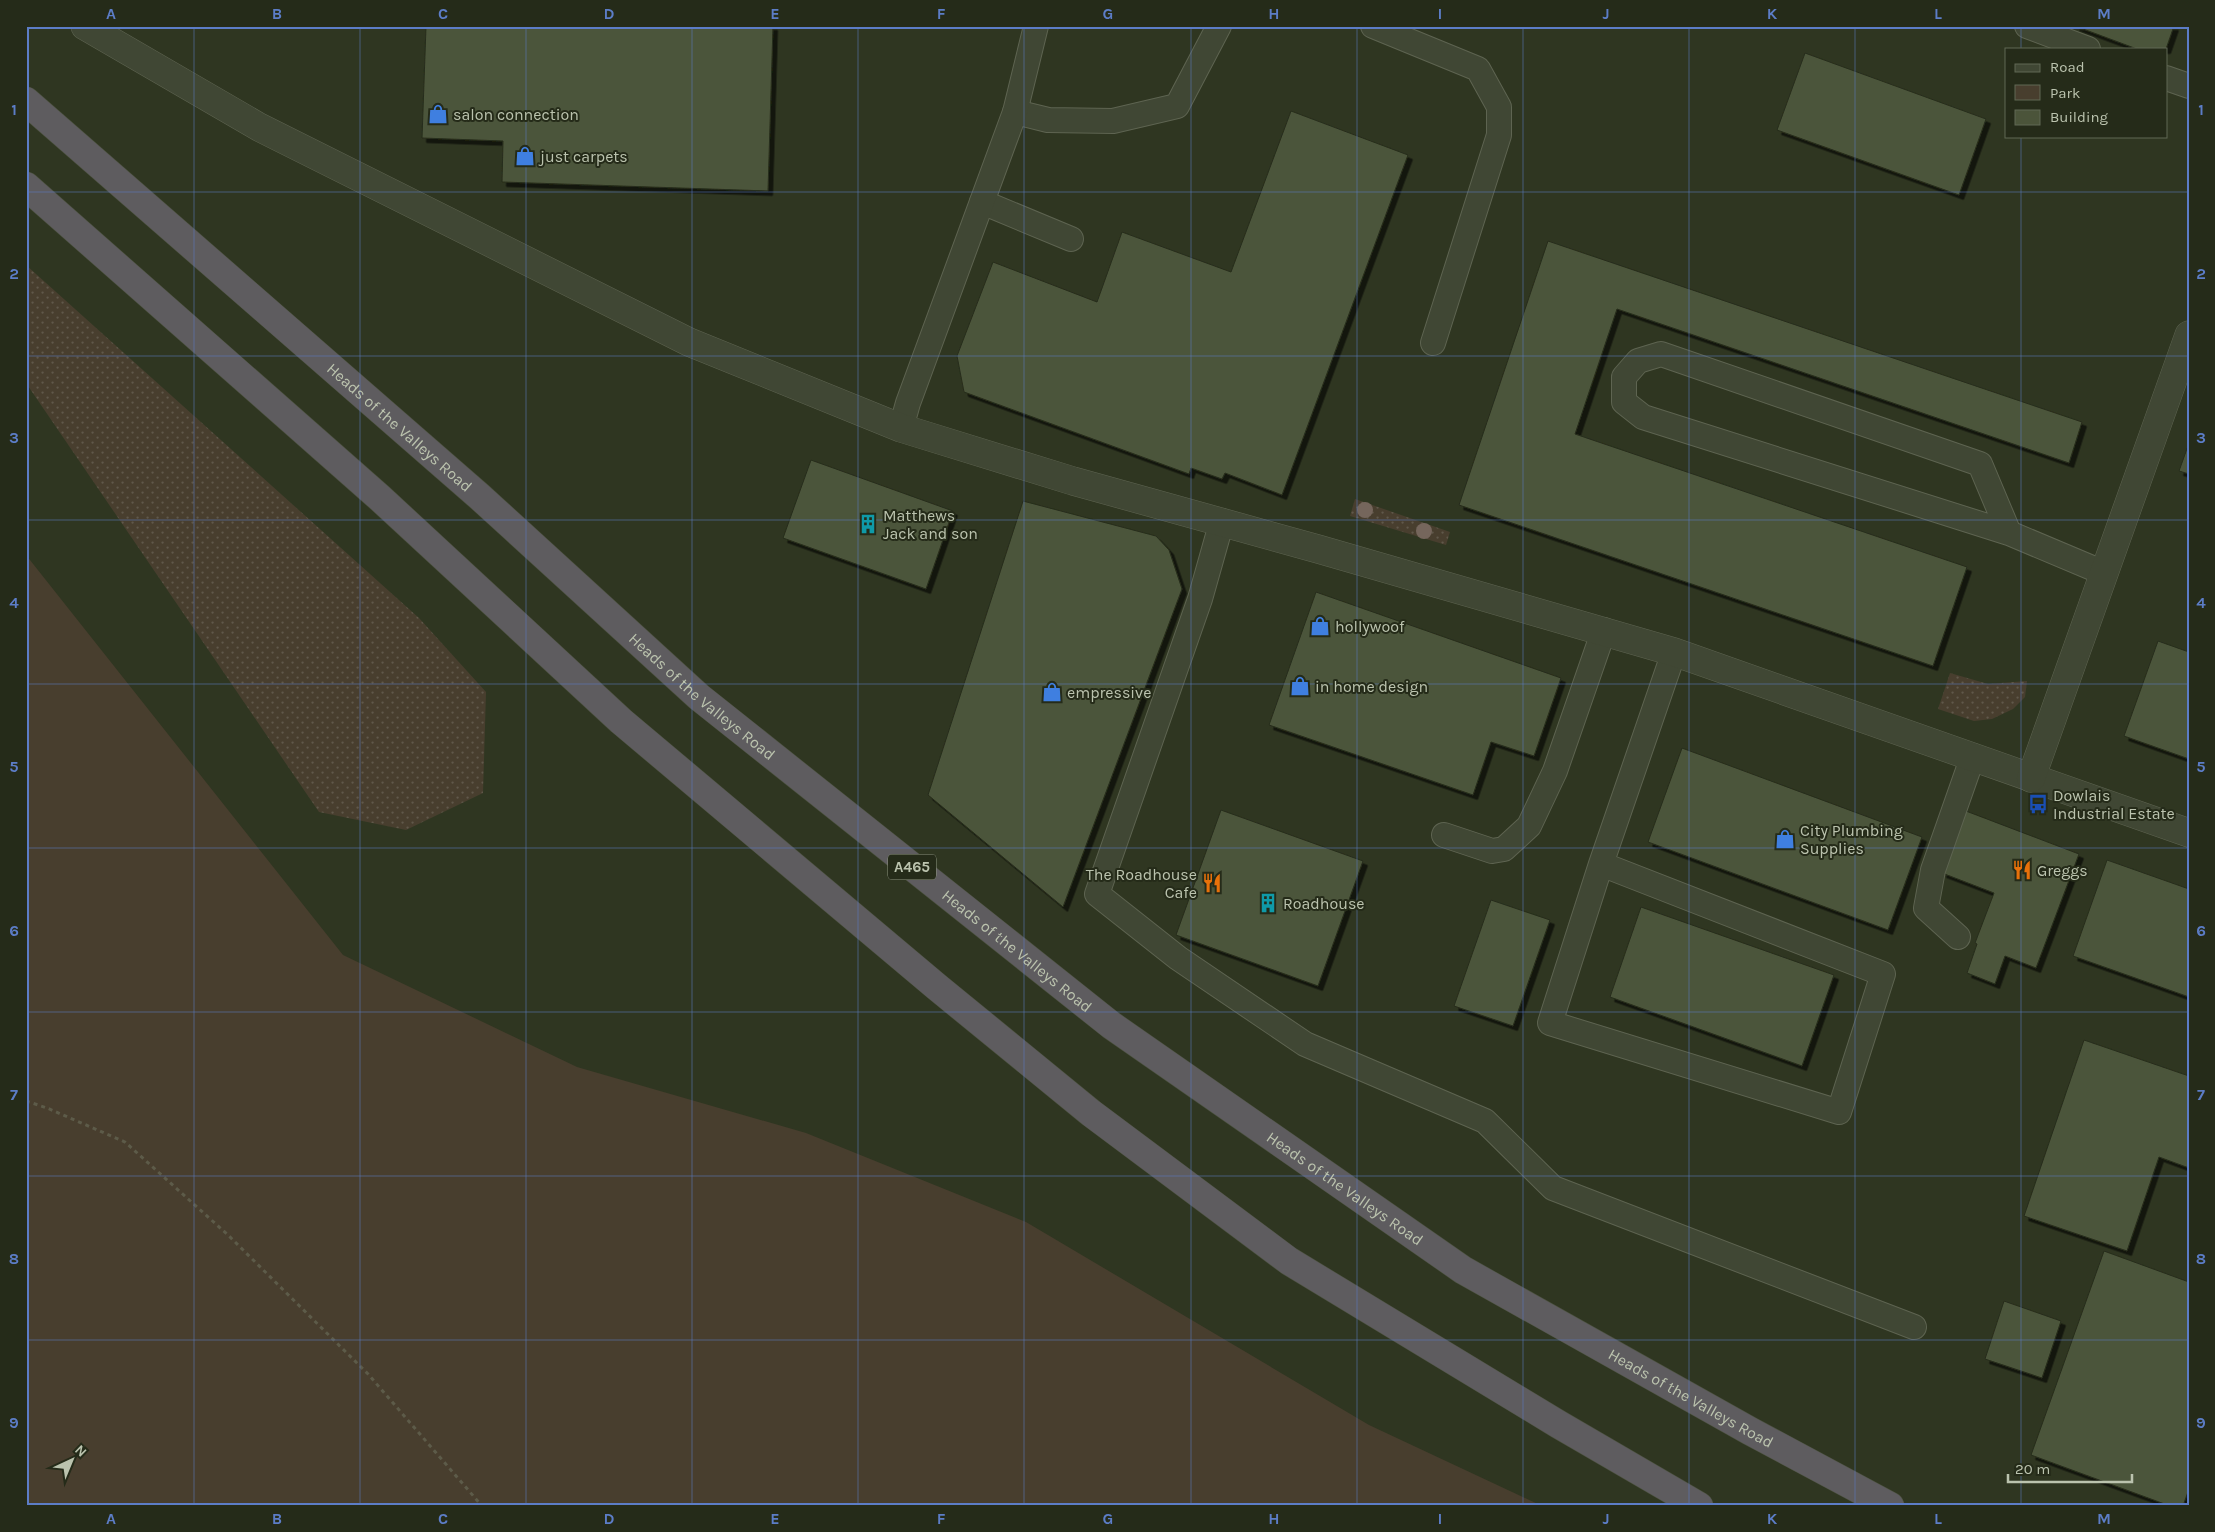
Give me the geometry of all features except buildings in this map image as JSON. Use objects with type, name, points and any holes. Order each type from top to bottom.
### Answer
[{"type":"highway","name":"Heads of the Valleys Road","points":[[26,101],[480,497],[699,697],[1111,1026],[1463,1270],[1750,1431],[1890,1506]]},
{"type":"highway","points":[[26,186],[380,498],[621,720],[937,987],[1091,1113],[1289,1260],[1558,1424],[1699,1506]]},
{"type":"street","points":[[86,26],[259,127],[689,342],[901,428],[1073,480],[1604,630],[1674,652],[2189,833]]},
{"type":"street","points":[[2031,778],[2189,335]]},
{"type":"lane","points":[[901,428],[908,403],[1015,112],[1036,26]]},
{"type":"lane","points":[[1015,112],[1048,120],[1113,121],[1177,106],[1219,26]]},
{"type":"lane","points":[[1373,26],[1478,69],[1499,106],[1499,135],[1432,343]]},
{"type":"lane","points":[[2027,26],[2085,48]]},
{"type":"lane","points":[[2168,79],[2189,86]]},
{"type":"lane","points":[[982,202],[1071,239]]},
{"type":"lane","points":[[2009,533],[1980,464],[1661,354],[1638,361],[1624,377],[1624,402],[1642,417],[2009,533],[2104,573]]},
{"type":"lane","points":[[1222,521],[1200,599],[1097,894],[1178,958],[1305,1044],[1485,1121],[1553,1188],[1914,1327]]},
{"type":"lane","points":[[1444,835],[1492,851],[1504,849],[1529,826],[1555,771],[1604,630]]},
{"type":"lane","points":[[1601,864],[1883,974],[1839,1112],[1550,1023],[1601,864],[1674,652]]},
{"type":"lane","points":[[1958,937],[1926,908],[1933,870],[1973,756]]},
{"type":"path","points":[[26,1101],[47,1108],[125,1142],[228,1235],[368,1374],[482,1506]]},
{"type":"green space","points":[[26,265],[419,618],[486,692],[483,793],[406,830],[319,812],[26,383]]},
{"type":"green space","points":[[1355,499],[1450,532],[1446,545],[1350,516]]},
{"type":"green space","points":[[26,555],[343,955],[577,1067],[806,1133],[1026,1222],[1369,1425],[1542,1506],[26,1506]]},
{"type":"green space","points":[[1950,673],[1988,684],[2027,681],[2025,697],[2013,709],[1992,719],[1974,721],[1938,709]]},
{"type":"place","name":"salon connection","points":[[438,114]]},
{"type":"place","name":"just carpets","points":[[525,156]]},
{"type":"place","name":"Matthews Jack and son","points":[[868,524]]},
{"type":"place","name":"hollywoof","points":[[1320,626]]},
{"type":"place","name":"in home design","points":[[1300,686]]},
{"type":"place","name":"empressive","points":[[1052,692]]},
{"type":"place","name":"Dowlais Industrial Estate","points":[[2038,804]]},
{"type":"place","name":"City Plumbing Supplies","points":[[1785,839]]},
{"type":"place","name":"Greggs","points":[[2022,870]]},
{"type":"place","name":"The Roadhouse Cafe","points":[[1212,883]]},
{"type":"place","name":"Roadhouse","points":[[1268,903]]}]
